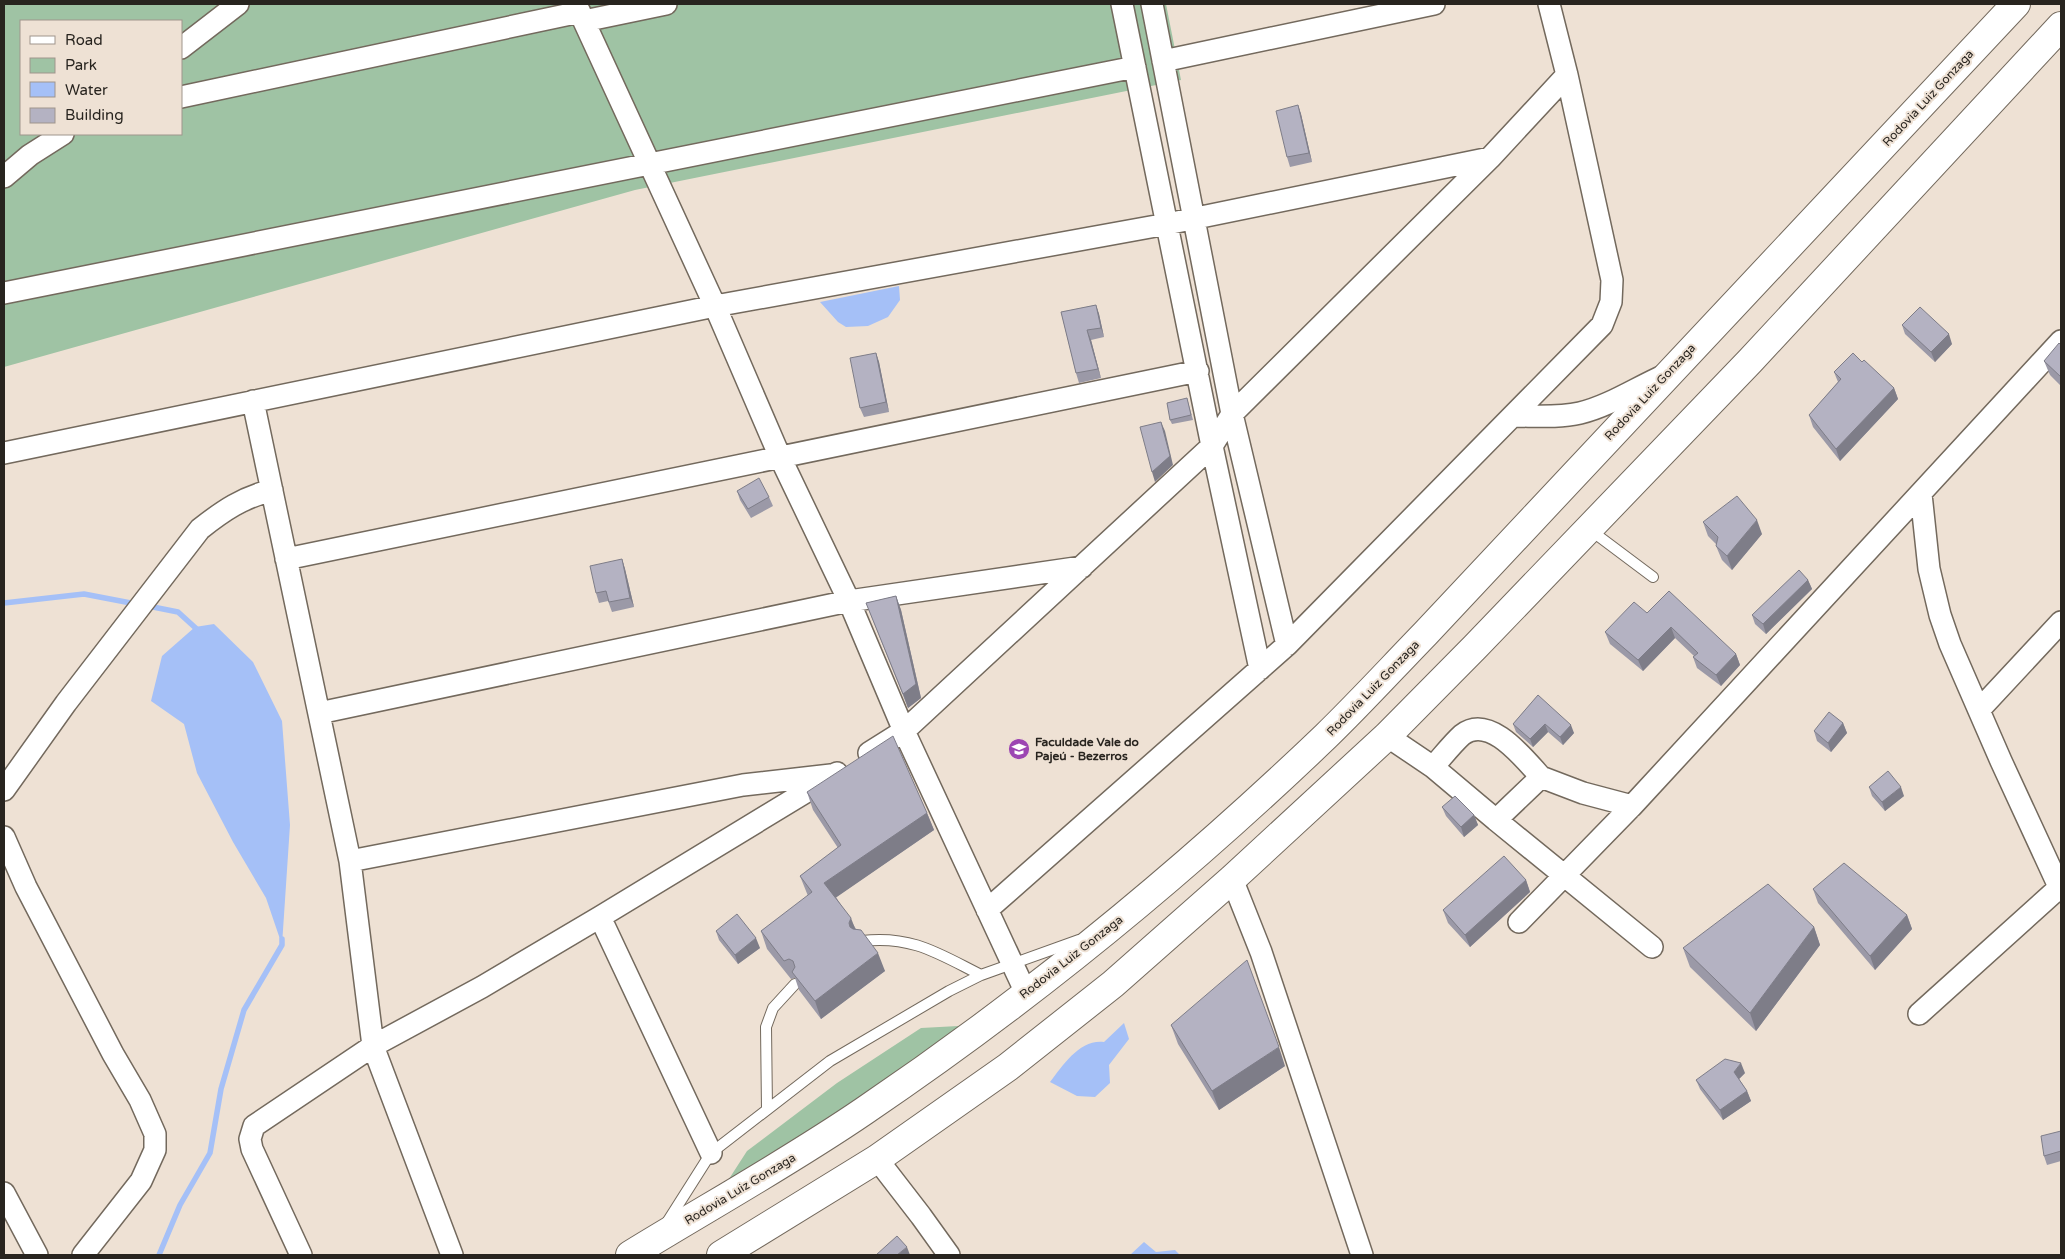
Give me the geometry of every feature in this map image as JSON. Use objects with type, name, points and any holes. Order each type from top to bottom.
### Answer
[{"type":"highway","name":"Rodovia Luiz Gonzaga","points":[[630,1255],[746,1187],[864,1111],[1026,993],[1106,930],[1223,831],[1327,735],[1488,568],[1668,373],[2016,4]]},
{"type":"highway","points":[[721,1255],[877,1159],[1008,1067],[1113,984],[1232,880],[1387,736],[1589,528],[1750,362],[2061,26]]},
{"type":"street","points":[[182,47],[238,4]]},
{"type":"street","points":[[182,96],[580,12],[666,4]]},
{"type":"street","points":[[1122,4],[1212,446],[1260,669]]},
{"type":"street","points":[[1152,4],[1232,414],[1288,645]]},
{"type":"street","points":[[1163,61],[1434,4]]},
{"type":"street","points":[[987,910],[1288,645],[1602,326],[1611,302],[1612,280],[1567,75],[1549,4]]},
{"type":"street","points":[[580,12],[715,306],[780,457],[848,601],[904,731],[1026,993]]},
{"type":"street","points":[[4,293],[1135,67]]},
{"type":"street","points":[[300,1255],[252,1149],[250,1139],[254,1126],[373,1046],[600,918],[904,731],[1212,446],[1232,414],[1490,158],[1567,75]]},
{"type":"street","points":[[4,177],[30,155],[61,135]]},
{"type":"street","points":[[4,453],[715,306],[1167,224],[1490,158]]},
{"type":"street","points":[[1519,922],[1632,806],[2061,341]]},
{"type":"street","points":[[286,559],[1198,371]]},
{"type":"street","points":[[1514,416],[1563,416],[1580,413],[1598,407],[1668,373]]},
{"type":"street","points":[[253,401],[350,861],[373,1046],[451,1255]]},
{"type":"street","points":[[4,790],[66,703],[200,529],[225,509],[252,496],[272,490]]},
{"type":"street","points":[[1919,1014],[2061,888],[1950,644],[1940,615],[1929,569],[1921,494]]},
{"type":"street","points":[[319,713],[848,601],[1082,568]]},
{"type":"street","points":[[1979,710],[2061,622]]},
{"type":"street","points":[[1433,767],[1463,735],[1473,731],[1482,731],[1497,735],[1511,744],[1541,778],[1583,793],[1632,806]]},
{"type":"street","points":[[1387,736],[1433,767],[1652,948]]},
{"type":"street","points":[[350,861],[743,785],[836,774]]},
{"type":"street","points":[[1496,820],[1541,778]]},
{"type":"street","points":[[4,836],[26,887],[113,1054],[140,1100],[154,1134],[155,1150],[141,1181],[82,1255]]},
{"type":"street","points":[[1232,880],[1261,952],[1362,1255]]},
{"type":"street","points":[[600,918],[711,1153]]},
{"type":"street","points":[[877,1159],[948,1255]]},
{"type":"street","points":[[4,1193],[37,1255]]},
{"type":"lane","points":[[1589,528],[1653,577]]},
{"type":"lane","points":[[658,1238],[711,1153],[830,1061],[949,991],[981,975],[1106,930]]},
{"type":"lane","points":[[862,941],[875,939],[907,941],[933,951],[981,975]]},
{"type":"lane","points":[[767,1110],[766,1027],[773,1008],[795,984]]},
{"type":"green space","points":[[4,4],[1166,4],[1181,80],[635,190],[4,367]]},
{"type":"green space","points":[[977,1025],[727,1182],[747,1151],[837,1083],[921,1028]]},
{"type":"water","points":[[899,286],[900,300],[888,317],[868,326],[846,327],[838,322],[820,302]]},
{"type":"water","points":[[214,624],[253,662],[282,721],[290,825],[282,945],[266,898],[233,842],[197,773],[184,724],[151,701],[162,656],[195,627]]},
{"type":"water","points":[[1124,1023],[1129,1039],[1109,1065],[1110,1083],[1095,1097],[1077,1096],[1050,1082],[1066,1061],[1080,1049],[1095,1042],[1104,1042]]},
{"type":"water","points":[[1144,1242],[1156,1252],[1175,1250],[1180,1255],[1130,1255]]},
{"type":"building","points":[[1298,105],[1309,153],[1287,157],[1276,111]]},
{"type":"building","points":[[1096,305],[1101,328],[1087,330],[1098,369],[1076,373],[1061,312]]},
{"type":"building","points":[[1920,307],[1949,334],[1931,352],[1902,325]]},
{"type":"building","points":[[2059,343],[2061,345],[2061,377],[2044,361]]},
{"type":"building","points":[[876,353],[886,402],[860,408],[850,358]]},
{"type":"building","points":[[1853,353],[1862,362],[1864,360],[1894,388],[1836,449],[1809,415],[1841,379],[1834,372]]},
{"type":"building","points":[[1187,398],[1191,415],[1170,420],[1167,403]]},
{"type":"building","points":[[1161,422],[1170,456],[1152,472],[1140,427]]},
{"type":"building","points":[[759,478],[769,497],[748,509],[737,491]]},
{"type":"building","points":[[1737,496],[1757,520],[1727,556],[1716,546],[1718,537],[1703,522]]},
{"type":"building","points":[[622,559],[630,598],[609,602],[606,591],[596,593],[590,566]]},
{"type":"building","points":[[1799,570],[1808,580],[1763,624],[1752,615]]},
{"type":"building","points":[[1669,591],[1736,654],[1716,675],[1693,657],[1698,653],[1671,627],[1638,660],[1605,632],[1634,602],[1647,613]]},
{"type":"building","points":[[896,596],[916,684],[903,694],[866,603]]},
{"type":"building","points":[[1538,695],[1571,725],[1560,737],[1545,724],[1530,739],[1513,724]]},
{"type":"building","points":[[1829,712],[1843,723],[1828,743],[1814,731]]},
{"type":"building","points":[[893,736],[927,813],[824,883],[851,918],[850,927],[861,930],[878,953],[815,1001],[792,972],[795,967],[793,961],[789,959],[784,961],[761,931],[812,892],[800,876],[841,845],[807,792]]},
{"type":"building","points":[[1888,771],[1901,787],[1882,802],[1869,787]]},
{"type":"building","points":[[1455,796],[1474,815],[1461,827],[1442,807]]},
{"type":"building","points":[[1504,856],[1526,880],[1465,935],[1443,910]]},
{"type":"building","points":[[1844,863],[1907,915],[1870,956],[1813,889]]},
{"type":"building","points":[[1768,884],[1814,927],[1750,1013],[1683,948]]},
{"type":"building","points":[[737,914],[756,938],[735,955],[716,931]]},
{"type":"building","points":[[1247,960],[1279,1047],[1212,1091],[1171,1025]]},
{"type":"building","points":[[1725,1059],[1741,1063],[1734,1072],[1747,1091],[1720,1110],[1696,1080]]},
{"type":"building","points":[[2061,1131],[2061,1151],[2044,1156],[2041,1136]]},
{"type":"building","points":[[897,1236],[907,1247],[897,1255],[876,1255]]},
{"type":"waterway","points":[[4,603],[84,594],[136,604]]},
{"type":"waterway","points":[[148,606],[178,612],[200,632]]},
{"type":"waterway","points":[[159,1255],[180,1205],[210,1153],[221,1089],[244,1010],[282,945],[282,939]]},
{"type":"place","name":"Faculdade Vale do Pajeú - Bezerros","points":[[1019,749]]}]
